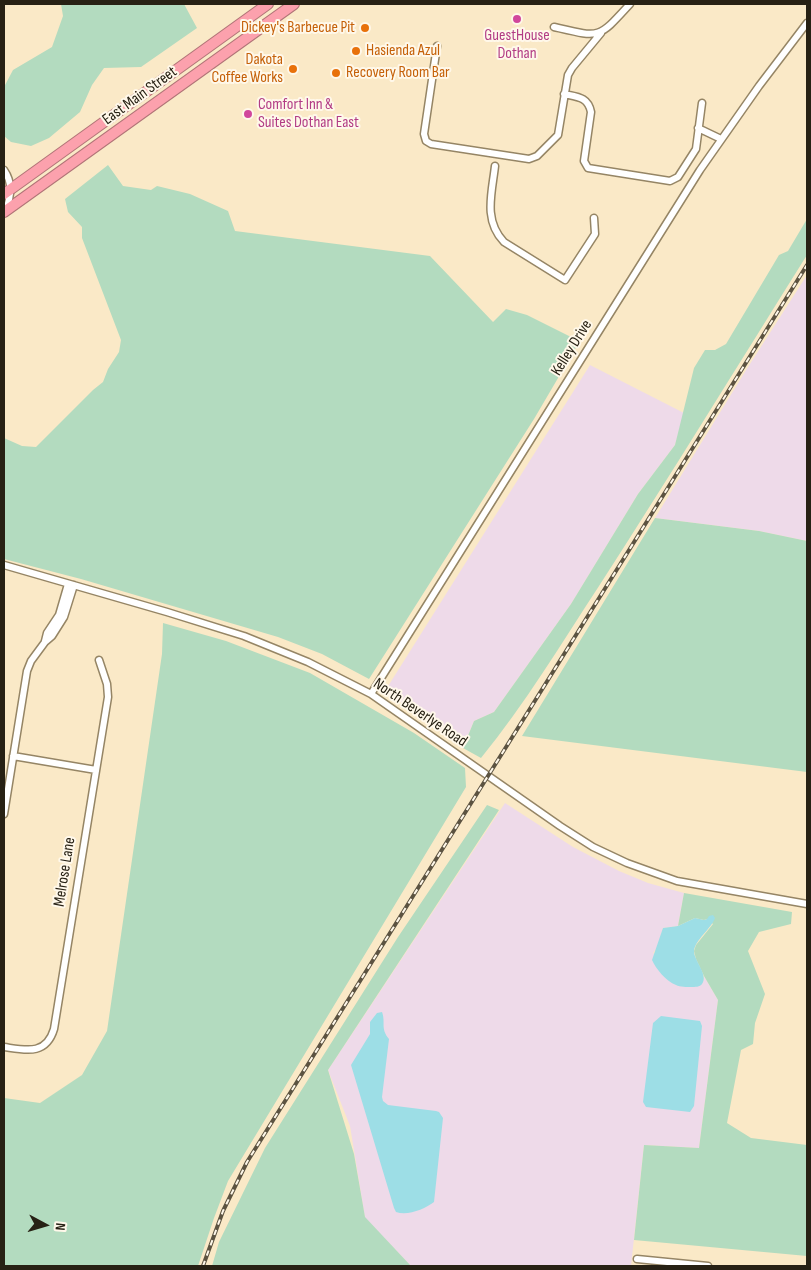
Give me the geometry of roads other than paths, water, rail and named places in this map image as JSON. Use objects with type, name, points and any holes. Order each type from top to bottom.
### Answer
[{"type":"highway","name":"East Main Street","points":[[7,191],[268,4]]},
{"type":"highway","name":"East Main Street","points":[[5,212],[294,4]]},
{"type":"street","points":[[437,46],[424,134],[424,138],[428,143],[525,159],[534,158],[558,135],[564,94],[568,75],[572,68],[601,33],[630,4]]},
{"type":"street","name":"Kelley Drive","points":[[371,694],[682,197],[721,139],[807,23]]},
{"type":"street","points":[[554,27],[591,35],[601,33]]},
{"type":"street","points":[[564,94],[584,99],[590,106],[591,114],[584,161],[588,168],[674,181],[696,149],[702,103]]},
{"type":"street","points":[[698,128],[721,139]]},
{"type":"street","points":[[495,166],[490,217],[497,235],[504,242],[565,280],[595,234],[594,218]]},
{"type":"street","points":[[6,173],[14,178],[24,179]]},
{"type":"street","points":[[5,212],[10,200],[7,191],[6,173]]},
{"type":"street","name":"North Beverlye Road","points":[[4,565],[167,612],[262,643],[308,662],[371,694],[560,826],[609,855],[643,870],[677,881],[807,904]]},
{"type":"street","points":[[4,814],[27,671],[31,661],[45,642],[52,636],[64,617],[71,584]]},
{"type":"street","name":"Melrose Lane","points":[[4,1047],[34,1050],[46,1044],[53,1034],[108,693],[99,660]]},
{"type":"street","points":[[13,756],[96,770]]},
{"type":"street","points":[[637,1259],[708,1266]]},
{"type":"water","points":[[713,915],[715,918],[713,922],[697,943],[694,951],[704,976],[702,984],[697,987],[688,987],[672,983],[662,974],[652,960],[663,928],[678,926],[695,918],[704,920]]},
{"type":"water","points":[[382,1012],[384,1029],[389,1039],[383,1101],[388,1105],[436,1111],[443,1118],[434,1202],[421,1209],[406,1213],[396,1212],[394,1208],[351,1065],[370,1034],[370,1022],[377,1013]]},
{"type":"water","points":[[661,1016],[700,1021],[702,1026],[694,1106],[690,1112],[646,1107],[643,1102],[653,1023]]},
{"type":"railway","points":[[203,1266],[223,1211],[247,1162],[807,265]]},
{"type":"place","name":"GuestHouse Dothan","points":[[517,19]]},
{"type":"place","name":"Dickey's Barbecue Pit","points":[[365,28]]},
{"type":"place","name":"Hasienda Azul","points":[[356,51]]},
{"type":"place","name":"Dakota Coffee Works","points":[[293,69]]},
{"type":"place","name":"Recovery Room Bar","points":[[336,73]]},
{"type":"place","name":"Comfort Inn & Suites Dothan East","points":[[248,114]]}]
